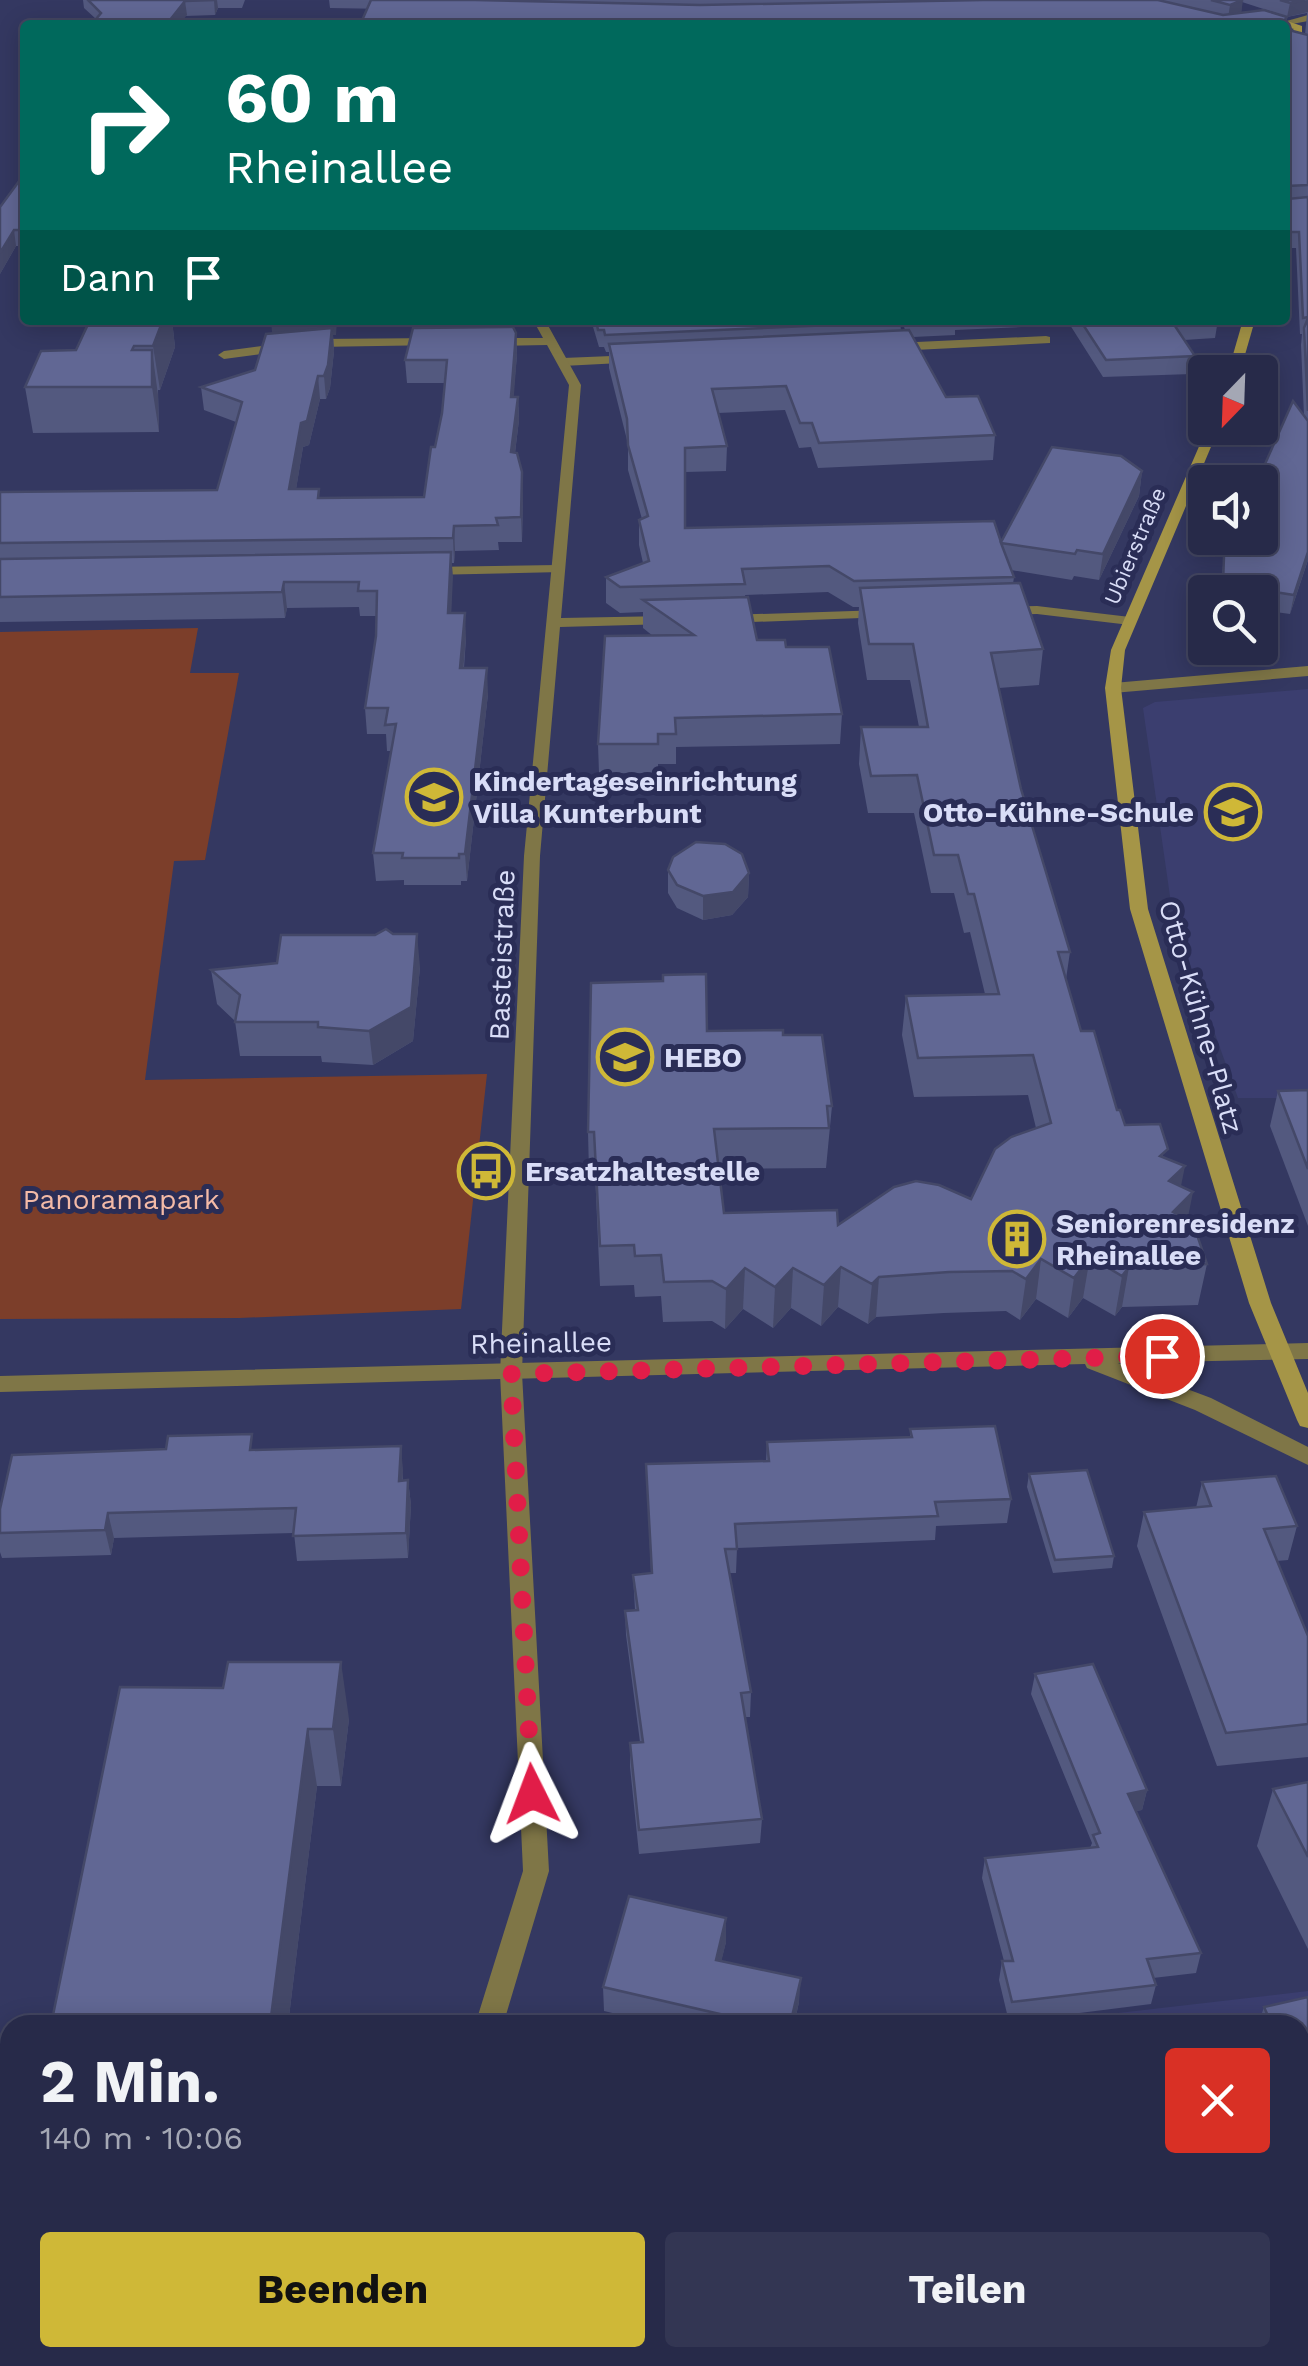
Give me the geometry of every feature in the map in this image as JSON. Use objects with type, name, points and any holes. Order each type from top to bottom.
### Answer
[{"type":"main road","points":[[1224,10],[1274,20]]},
{"type":"main road","points":[[1232,20],[1241,14]]},
{"type":"main road","points":[[1239,355],[1248,325]]},
{"type":"main road","name":"Ubierstraße","points":[[1113,688],[1118,650],[1206,445]]},
{"type":"main road","name":"Otto-Kühne-Platz","points":[[1113,688],[1139,909],[1215,1160],[1279,1352]]},
{"type":"main road","points":[[1279,1352],[1308,1420]]},
{"type":"street","points":[[578,20],[613,5]]},
{"type":"street","points":[[580,9],[598,9]]},
{"type":"street","name":"Basteistraße","points":[[491,2015],[536,1871],[511,1374],[532,856],[575,386],[542,325]]},
{"type":"street","points":[[872,348],[1046,340]]},
{"type":"street","points":[[473,342],[551,341]]},
{"type":"street","points":[[224,355],[316,343],[453,342]]},
{"type":"street","points":[[563,362],[660,358]]},
{"type":"street","points":[[408,571],[557,569]]},
{"type":"street","points":[[979,612],[1037,610],[1130,621]]},
{"type":"street","points":[[709,619],[902,614]]},
{"type":"street","points":[[554,624],[690,620]]},
{"type":"street","points":[[1113,688],[1308,671]]},
{"type":"street","name":"Rheinallee","points":[[0,1384],[1308,1351]]},
{"type":"street","name":"Rheinallee","points":[[1084,1359],[1203,1404],[1308,1457]]},
{"type":"shaded area","name":"Otto-Kühne-Schule","points":[[1308,689],[1308,1098],[1238,1098],[1173,917],[1143,708],[1155,702]]},
{"type":"shaded area","points":[[1308,1991],[1308,2015],[1101,2015]]},
{"type":"green space","name":"Panoramapark","points":[[198,628],[190,673],[239,673],[205,860],[174,861],[145,1080],[487,1074],[461,1309],[239,1318],[0,1319],[0,632]]},
{"type":"building","points":[[88,0],[214,0],[185,1],[170,20],[95,20],[101,13]]},
{"type":"building","points":[[371,0],[700,5],[1158,0],[1223,15],[1264,10],[1287,17],[1285,20],[362,20]]},
{"type":"building","points":[[1211,0],[1243,0],[1230,5]]},
{"type":"building","points":[[1290,30],[1308,35],[1308,185],[1290,186]]},
{"type":"building","points":[[20,180],[20,230],[14,230],[0,253],[0,207]]},
{"type":"building","points":[[1308,197],[1308,317],[1303,318],[1299,232],[1290,232],[1290,199]]},
{"type":"building","points":[[1308,318],[1308,411],[1304,328]]},
{"type":"building","points":[[88,325],[161,325],[153,346],[134,346],[132,350],[152,350],[152,387],[25,387],[41,351],[76,350]]},
{"type":"building","points":[[597,325],[833,325],[605,335],[604,330],[598,330]]},
{"type":"building","points":[[1083,325],[1174,325],[1194,355],[1106,360]]},
{"type":"building","points":[[513,327],[516,333],[511,397],[518,397],[511,452],[517,453],[522,472],[521,517],[496,518],[498,525],[454,526],[453,538],[0,543],[0,492],[217,490],[242,402],[201,387],[255,370],[266,334],[332,328],[328,365],[324,376],[318,376],[307,421],[301,423],[289,489],[319,489],[318,498],[424,497],[431,447],[435,447],[442,413],[447,360],[405,360],[413,328]]},
{"type":"building","points":[[909,330],[946,397],[978,396],[995,435],[819,443],[812,423],[800,423],[786,386],[712,389],[727,446],[685,448],[685,528],[994,521],[1001,542],[1052,447],[1121,456],[1142,471],[1103,554],[1077,550],[1075,554],[1001,543],[1014,577],[854,581],[829,566],[742,569],[745,584],[620,587],[606,577],[649,561],[639,520],[648,516],[628,445],[627,419],[609,344]]},
{"type":"building","points":[[1293,401],[1308,421],[1308,552],[1294,595],[1278,593],[1278,575],[1223,575],[1224,555],[1278,555],[1278,465],[1265,465],[1273,445],[1278,445],[1278,435]]},
{"type":"building","points":[[451,552],[448,613],[465,613],[460,668],[487,668],[465,854],[459,854],[459,858],[402,858],[403,853],[373,853],[396,724],[385,725],[388,708],[365,708],[376,636],[377,591],[358,591],[359,582],[284,582],[282,592],[0,597],[0,559]]},
{"type":"building","points":[[1020,583],[1043,649],[991,653],[1021,789],[1070,952],[1058,952],[1081,1031],[1094,1031],[1125,1125],[1160,1124],[1168,1149],[1160,1156],[1185,1166],[1169,1181],[1193,1192],[1173,1212],[1193,1223],[1207,1264],[1129,1267],[1122,1276],[1090,1257],[1074,1278],[1041,1259],[1026,1279],[1012,1271],[949,1272],[879,1277],[872,1284],[841,1267],[824,1285],[793,1268],[775,1287],[745,1268],[726,1289],[712,1281],[664,1282],[661,1255],[635,1256],[634,1245],[600,1246],[594,1132],[588,1132],[591,983],[663,981],[663,975],[706,974],[707,1031],[783,1030],[783,1035],[822,1035],[832,1106],[827,1106],[829,1128],[714,1129],[724,1213],[837,1210],[838,1225],[894,1187],[916,1181],[939,1185],[971,1199],[995,1149],[1011,1137],[1051,1123],[1033,1055],[918,1058],[906,996],[999,994],[974,894],[968,894],[958,855],[934,855],[917,775],[871,776],[861,727],[928,727],[913,644],[869,644],[860,588]]},
{"type":"building","points":[[748,597],[757,640],[785,640],[786,647],[829,647],[842,714],[675,718],[676,734],[658,734],[658,744],[598,744],[605,636],[694,635],[643,600]]},
{"type":"building","points":[[696,842],[725,844],[742,854],[749,873],[733,892],[703,896],[677,885],[668,870],[673,857]]},
{"type":"building","points":[[386,929],[393,934],[417,934],[411,1007],[369,1031],[318,1027],[318,1022],[235,1022],[240,995],[211,970],[277,963],[281,935],[375,935]]},
{"type":"building","points":[[1308,1090],[1308,1169],[1278,1091]]},
{"type":"building","points":[[995,1426],[1011,1499],[935,1502],[938,1516],[735,1524],[737,1549],[725,1549],[751,1692],[741,1693],[762,1819],[639,1830],[630,1743],[643,1742],[625,1611],[638,1610],[633,1575],[652,1573],[646,1464],[769,1461],[767,1442],[912,1437],[910,1429]]},
{"type":"building","points":[[252,1434],[250,1450],[401,1446],[399,1481],[408,1480],[406,1533],[293,1536],[296,1508],[108,1513],[105,1530],[0,1533],[0,1509],[12,1455],[166,1449],[168,1436]]},
{"type":"building","points":[[1087,1470],[1114,1556],[1055,1560],[1029,1474]]},
{"type":"building","points":[[1276,1476],[1297,1526],[1264,1529],[1308,1636],[1308,1724],[1226,1733],[1144,1512],[1211,1506],[1202,1482]]},
{"type":"building","points":[[228,1662],[341,1662],[333,1729],[308,1729],[271,2015],[53,2015],[120,1687],[223,1688]]},
{"type":"building","points":[[1093,1664],[1147,1790],[1128,1794],[1201,1953],[1147,1959],[1156,1985],[1012,2002],[1002,1961],[1013,1961],[985,1858],[1098,1847],[1093,1835],[1100,1833],[1035,1674]]},
{"type":"building","points":[[1308,1782],[1308,1857],[1273,1789]]},
{"type":"building","points":[[629,1896],[726,1918],[716,1960],[801,1978],[792,2015],[724,2015],[603,1987]]},
{"type":"building","points":[[1308,1997],[1308,2015],[1268,2015],[1264,2007]]},
{"type":"place","name":"Kindertageseinrichtung Villa Kunterbunt","points":[[434,797]]},
{"type":"place","name":"Otto-Kühne-Schule","points":[[1233,812]]},
{"type":"place","name":"HEBO","points":[[625,1057]]},
{"type":"place","name":"Ersatzhaltestelle","points":[[486,1171]]},
{"type":"place","name":"Seniorenresidenz Rheinallee","points":[[1017,1239]]},
{"type":"route","points":[[532,1794],[511,1374],[1162,1356]]}]
